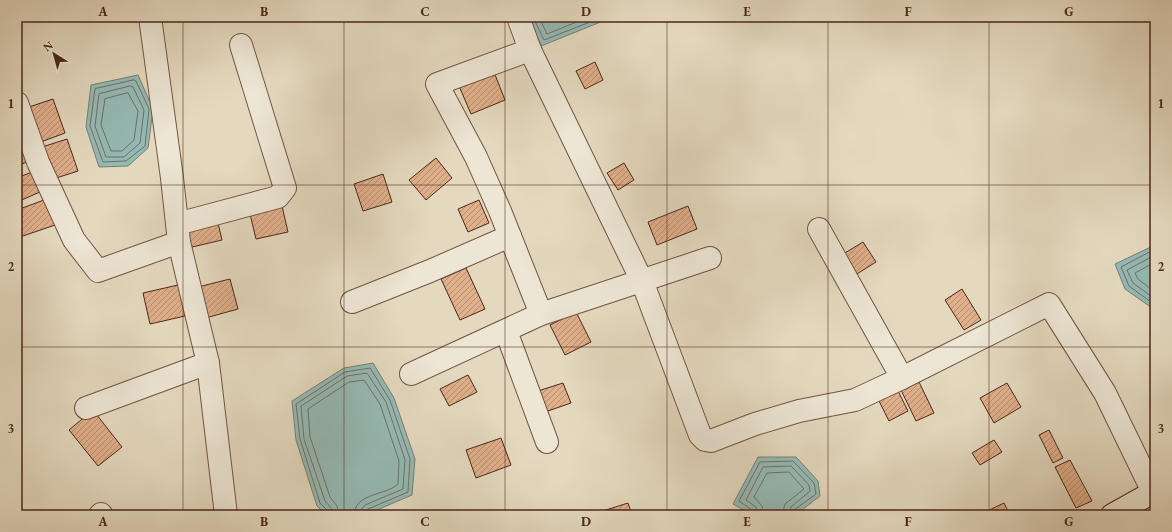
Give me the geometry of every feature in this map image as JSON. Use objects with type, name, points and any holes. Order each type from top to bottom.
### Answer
[{"type":"street","points":[[150,17],[178,233],[208,363],[226,515]]},
{"type":"street","points":[[518,17],[530,50],[642,281],[700,435],[705,440],[712,441],[755,424],[799,411],[855,400],[1050,304],[1105,392],[1154,492],[1112,515]]},
{"type":"street","points":[[17,103],[38,162],[74,240],[98,271],[178,233],[278,197],[285,188],[241,45]]},
{"type":"street","points":[[530,50],[437,84],[476,156],[541,314]]},
{"type":"street","points":[[819,229],[902,378]]},
{"type":"street","points":[[352,302],[510,236]]},
{"type":"street","points":[[411,374],[541,314],[710,258]]},
{"type":"street","points":[[506,331],[547,442]]},
{"type":"street","points":[[86,408],[208,363]]},
{"type":"water","points":[[529,17],[613,17],[541,46]]},
{"type":"water","points":[[138,75],[153,109],[148,148],[128,166],[99,167],[86,127],[91,85]]},
{"type":"water","points":[[1155,245],[1155,310],[1125,289],[1115,264]]},
{"type":"water","points":[[373,363],[394,398],[415,459],[412,495],[365,515],[326,515],[317,506],[296,440],[292,401],[344,368]]},
{"type":"water","points":[[758,457],[796,457],[818,481],[820,496],[798,513],[783,515],[752,515],[733,504]]},
{"type":"building","points":[[595,62],[603,80],[585,89],[576,71]]},
{"type":"building","points":[[494,72],[505,100],[471,114],[459,86]]},
{"type":"building","points":[[53,99],[65,133],[38,143],[26,108]]},
{"type":"building","points":[[17,138],[27,162],[17,166]]},
{"type":"building","points":[[67,139],[78,171],[50,180],[39,148]]},
{"type":"building","points":[[436,158],[452,178],[426,200],[409,180]]},
{"type":"building","points":[[624,163],[634,180],[618,190],[607,173]]},
{"type":"building","points":[[32,172],[40,192],[17,202],[17,178]]},
{"type":"building","points":[[383,174],[392,202],[363,211],[354,184]]},
{"type":"building","points":[[52,197],[61,223],[17,238],[17,210]]},
{"type":"building","points":[[479,200],[489,223],[468,232],[458,209]]},
{"type":"building","points":[[282,206],[288,232],[256,239],[250,214]]},
{"type":"building","points":[[688,206],[697,229],[657,245],[648,222]]},
{"type":"building","points":[[218,223],[222,240],[188,248],[184,231]]},
{"type":"building","points":[[863,242],[876,262],[852,277],[840,256]]},
{"type":"building","points":[[466,268],[485,309],[460,320],[441,279]]},
{"type":"building","points":[[230,279],[238,309],[202,319],[194,288]]},
{"type":"building","points":[[178,285],[185,316],[150,324],[143,293]]},
{"type":"building","points":[[962,289],[981,320],[964,330],[945,300]]},
{"type":"building","points":[[576,312],[591,342],[565,355],[550,325]]},
{"type":"building","points":[[468,375],[477,392],[449,406],[440,389]]},
{"type":"building","points":[[919,382],[934,413],[916,421],[901,390]]},
{"type":"building","points":[[563,383],[571,403],[545,412],[538,391]]},
{"type":"building","points":[[1007,383],[1021,407],[994,423],[980,398]]},
{"type":"building","points":[[896,387],[908,411],[889,421],[877,397]]},
{"type":"building","points":[[93,410],[122,447],[98,466],[69,430]]},
{"type":"building","points":[[1049,430],[1063,458],[1053,463],[1039,435]]},
{"type":"building","points":[[501,438],[511,465],[476,478],[466,450]]},
{"type":"building","points":[[994,440],[1002,452],[980,465],[972,453]]},
{"type":"building","points":[[1070,460],[1092,501],[1076,508],[1055,467]]},
{"type":"building","points":[[628,503],[632,515],[590,515]]},
{"type":"building","points":[[1004,503],[1010,515],[979,515]]}]
